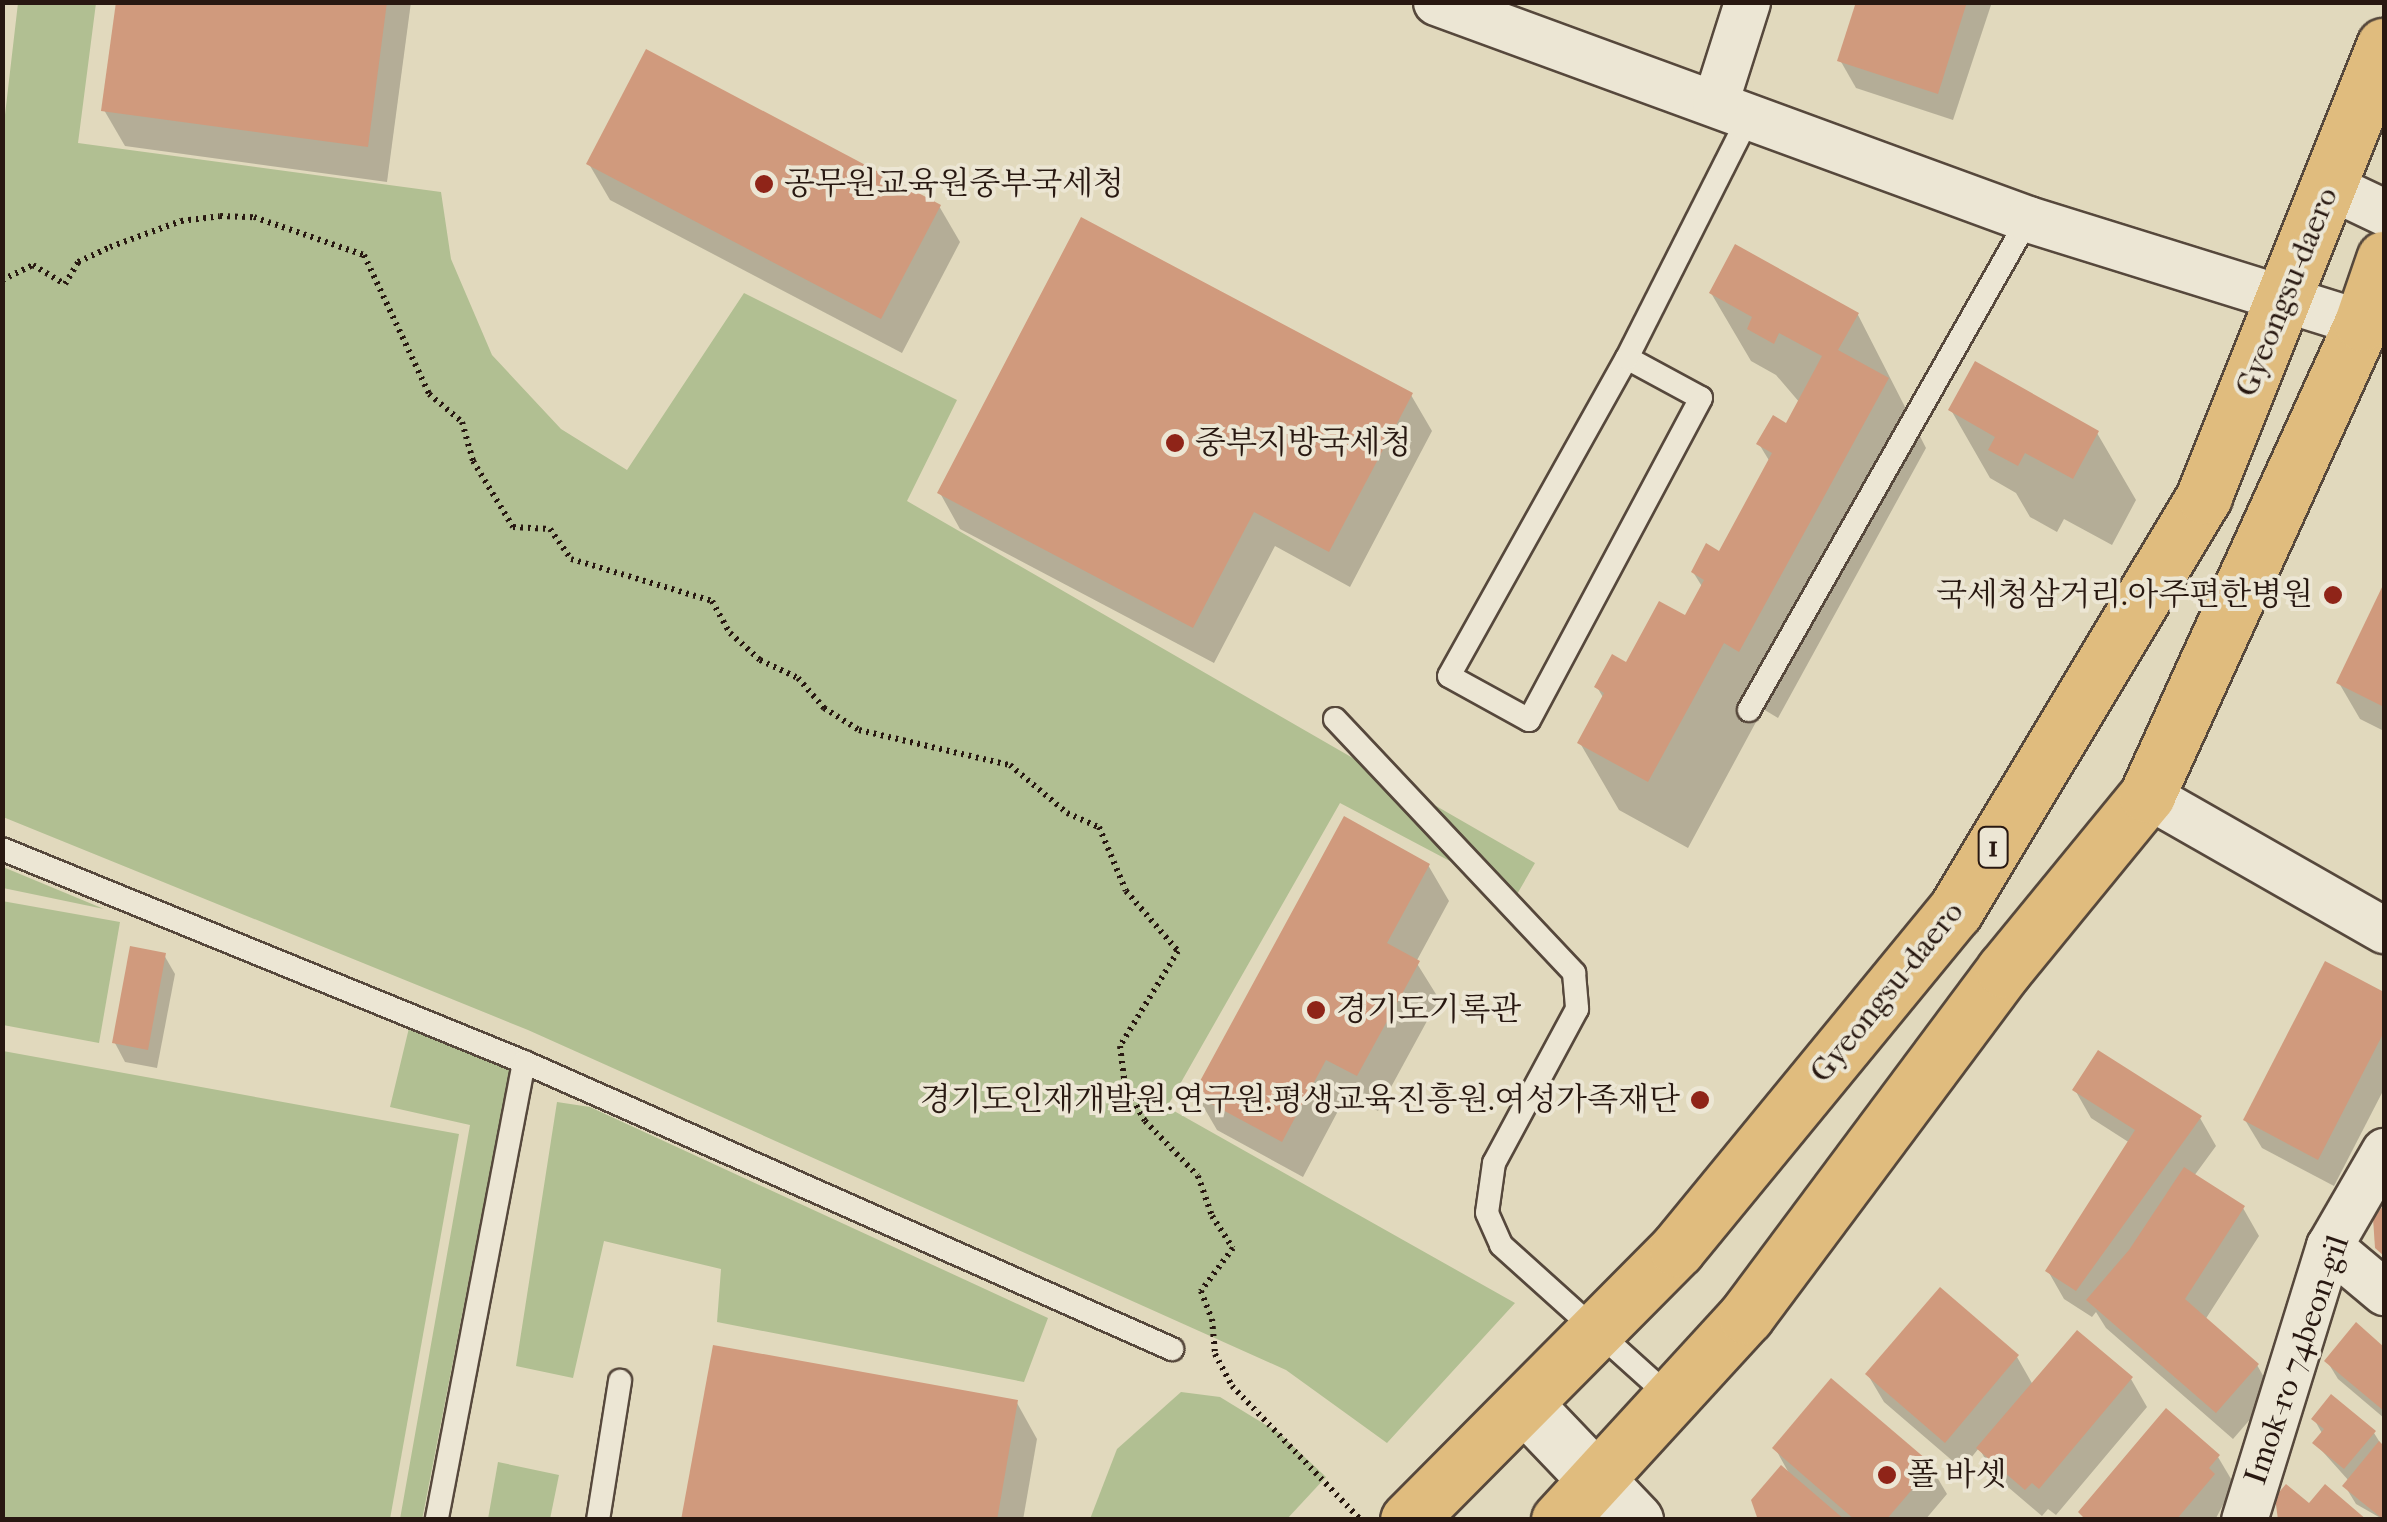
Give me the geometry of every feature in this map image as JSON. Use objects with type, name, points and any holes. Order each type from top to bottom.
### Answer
[{"type":"main road","name":"Gyeongsu-daero","points":[[1408,1520],[1677,1249],[1955,911],[2204,496],[2287,298],[2384,46]]},
{"type":"main road","points":[[1559,1520],[1617,1500],[1672,1399],[1746,1316],[2004,970],[2147,795],[2362,323],[2384,259]]},
{"type":"street","points":[[1436,2],[2028,219],[2362,323]]},
{"type":"street","points":[[1733,109],[1747,2]]},
{"type":"street","points":[[2329,186],[2384,212]]},
{"type":"street","points":[[2147,795],[2384,930]]},
{"type":"street","name":"Imok-ro 74beon-gil","points":[[2244,1520],[2329,1246],[2384,1151]]},
{"type":"street","points":[[2329,1246],[2384,1292]]},
{"type":"street","points":[[1524,1404],[1617,1500]]},
{"type":"lane","points":[[1627,358],[1701,398],[1528,720],[1450,676],[1627,358],[1733,109]]},
{"type":"lane","points":[[1748,710],[2028,219]]},
{"type":"lane","points":[[1335,720],[1574,973],[1577,1009],[1494,1164],[1487,1212],[1501,1245],[1672,1399]]},
{"type":"lane","points":[[2,848],[524,1062],[1172,1349]]},
{"type":"lane","points":[[437,1520],[524,1062]]},
{"type":"lane","points":[[598,1520],[620,1380]]},
{"type":"path","points":[[2,280],[33,265],[65,284],[78,262],[110,247],[181,221],[220,216],[254,217],[364,255],[429,394],[462,422],[472,461],[513,526],[550,529],[571,559],[712,601],[730,633],[750,651],[798,678],[824,708],[859,730],[1010,766],[1068,814],[1099,827],[1126,891],[1178,951],[1120,1046],[1125,1086],[1138,1109],[1198,1176],[1212,1216],[1233,1248],[1201,1291],[1212,1319],[1214,1354],[1232,1386],[1361,1520]]},
{"type":"green space","points":[[18,3],[96,3],[78,143],[441,192],[451,259],[492,355],[561,429],[627,470],[744,293],[957,400],[907,501],[1535,863],[1516,896],[1340,803],[1167,1107],[1515,1303],[1387,1443],[1286,1370],[528,1030],[3,817],[3,132]]},
{"type":"green space","points":[[3,867],[104,909],[3,888]]},
{"type":"green space","points":[[2,901],[120,922],[99,1043],[3,1025]]},
{"type":"green space","points":[[409,1028],[510,1069],[422,1520],[400,1519],[470,1125],[390,1107]]},
{"type":"green space","points":[[3,1051],[459,1134],[390,1519],[3,1519]]},
{"type":"green space","points":[[557,1102],[590,1107],[1048,1318],[1024,1382],[717,1322],[721,1269],[604,1241],[573,1378],[516,1366]]},
{"type":"green space","points":[[1181,1392],[1220,1397],[1279,1433],[1326,1477],[1287,1519],[1090,1519],[1117,1449]]},
{"type":"green space","points":[[498,1462],[559,1475],[550,1519],[488,1519]]},
{"type":"building","points":[[116,2],[387,2],[368,147],[101,111]]},
{"type":"building","points":[[1856,2],[1967,2],[1938,94],[1837,61]]},
{"type":"building","name":"공무원교육원중부국세청","points":[[646,49],[941,205],[881,319],[586,164]]},
{"type":"building","name":"중부지방국세청","points":[[1081,217],[1413,393],[1329,552],[1254,512],[1193,628],[937,493]]},
{"type":"building","points":[[1735,244],[1859,313],[1838,350],[1889,378],[1739,652],[1724,643],[1648,782],[1577,743],[1604,693],[1594,687],[1612,654],[1626,662],[1659,601],[1685,615],[1704,580],[1691,572],[1706,543],[1719,551],[1772,453],[1756,444],[1773,415],[1786,423],[1822,356],[1779,333],[1774,344],[1747,329],[1752,317],[1709,293]]},
{"type":"building","points":[[1975,361],[2099,431],[2073,479],[2025,453],[2018,466],[1988,450],[1995,437],[1948,410]]},
{"type":"building","points":[[2384,583],[2384,707],[2336,683]]},
{"type":"building","name":"경기도기록관","points":[[1344,816],[1430,864],[1387,943],[1420,961],[1357,1076],[1326,1060],[1282,1142],[1193,1094]]},
{"type":"building","points":[[130,946],[166,953],[148,1050],[112,1043]]},
{"type":"building","points":[[2325,961],[2384,992],[2384,1032],[2318,1160],[2243,1120]]},
{"type":"building","points":[[2098,1050],[2202,1116],[2076,1291],[2045,1271],[2135,1130],[2072,1090]]},
{"type":"building","points":[[2184,1167],[2245,1206],[2185,1299],[2259,1364],[2216,1413],[2086,1300],[2129,1250]]},
{"type":"building","points":[[2384,1205],[2384,1256],[2375,1248],[2373,1218]]},
{"type":"building","points":[[1940,1287],[2019,1355],[1945,1443],[1865,1374]]},
{"type":"building","points":[[2356,1322],[2384,1347],[2384,1411],[2324,1361]]},
{"type":"building","points":[[2077,1330],[2133,1377],[2039,1489],[2032,1483],[2025,1490],[1976,1448]]},
{"type":"building","points":[[713,1345],[1018,1400],[997,1520],[681,1520]]},
{"type":"building","points":[[1831,1378],[1933,1465],[1886,1520],[1855,1520],[1772,1448]]},
{"type":"building","points":[[2331,1394],[2376,1431],[2344,1469],[2312,1443],[2324,1429],[2311,1419]]},
{"type":"building","points":[[2166,1408],[2220,1455],[2209,1468],[2215,1474],[2176,1520],[2086,1520],[2078,1512]]},
{"type":"building","points":[[2379,1441],[2384,1446],[2384,1520],[2342,1486]]},
{"type":"building","points":[[1781,1465],[1845,1520],[1758,1520],[1751,1500]]},
{"type":"building","points":[[2286,1484],[2309,1503],[2325,1484],[2367,1520],[2278,1520],[2275,1497]]},
{"type":"place","name":"공무원교육원중부국세청","points":[[764,184]]},
{"type":"place","name":"중부지방국세청","points":[[1175,443]]},
{"type":"place","name":"국세청삼거리.아주편한병원","points":[[2333,595]]},
{"type":"place","name":"경기도기록관","points":[[1316,1010]]},
{"type":"place","name":"경기도인재개발원.연구원.평생교육진흥원.여성가족재단","points":[[1700,1100]]},
{"type":"place","name":"폴 바셋","points":[[1887,1475]]}]
